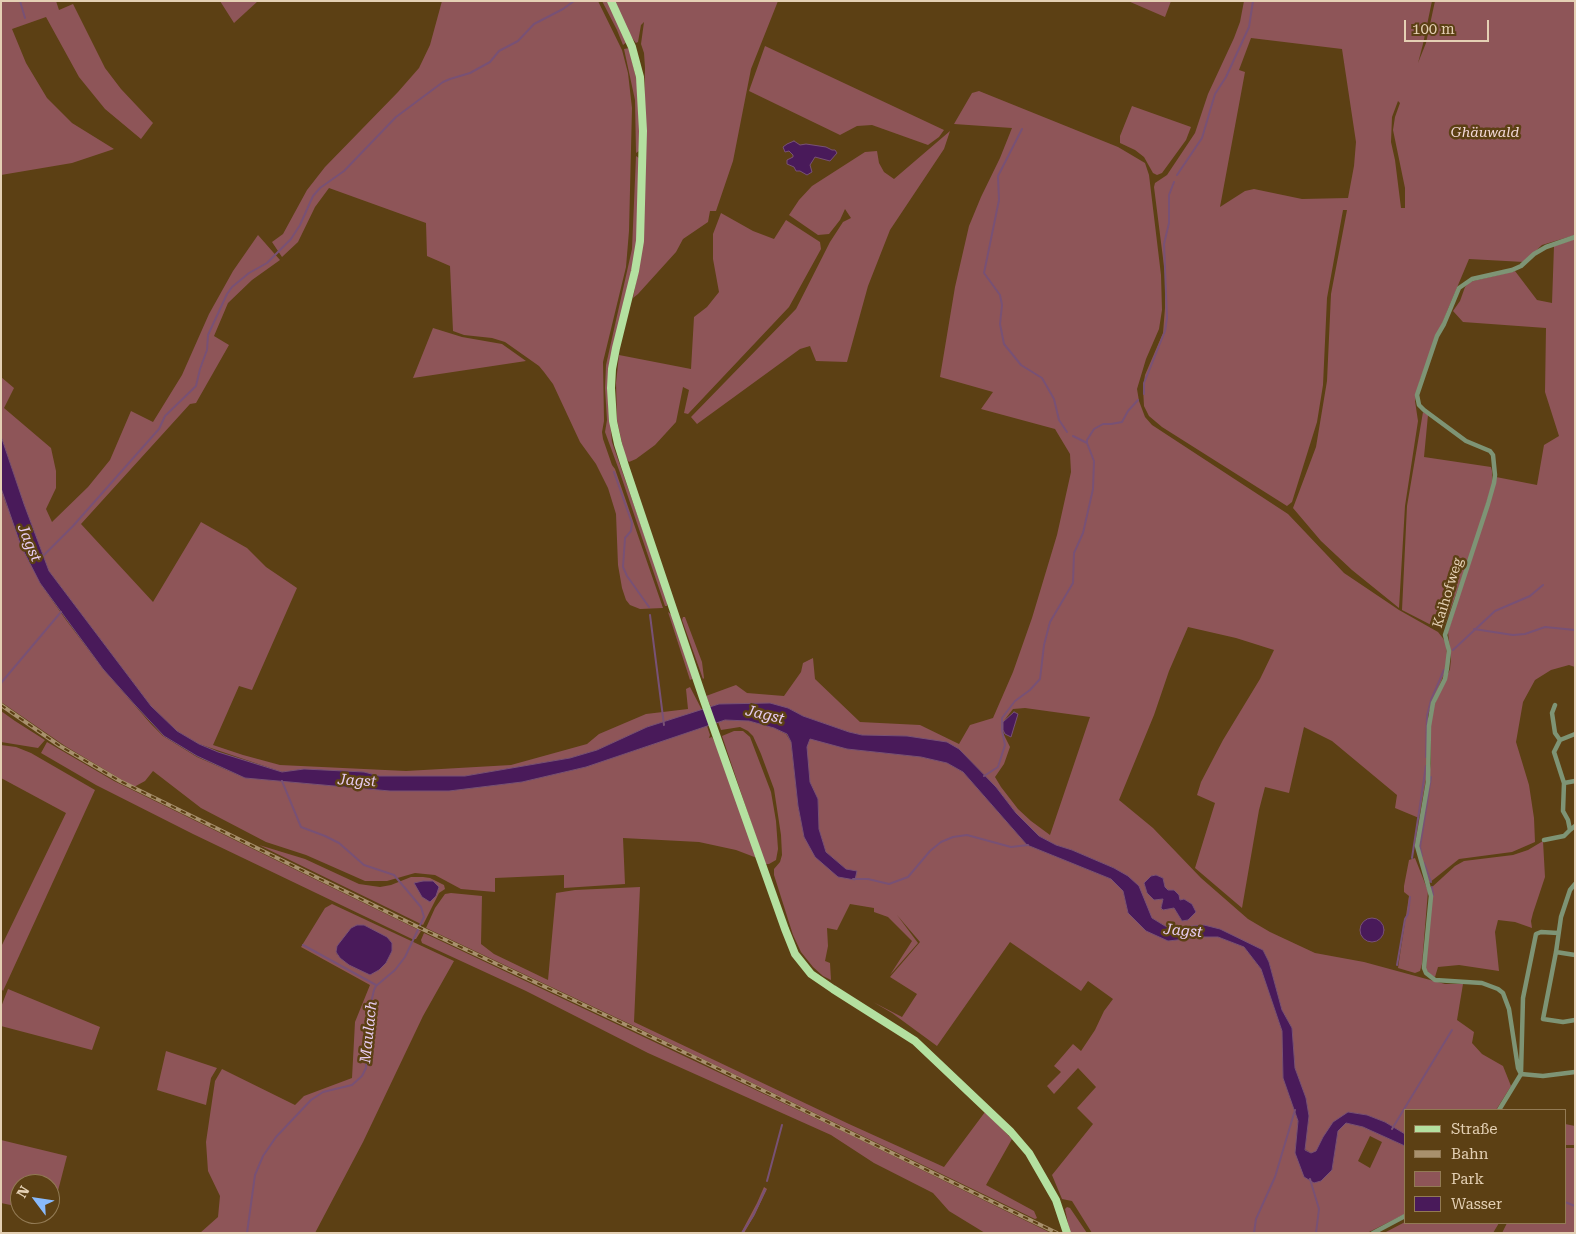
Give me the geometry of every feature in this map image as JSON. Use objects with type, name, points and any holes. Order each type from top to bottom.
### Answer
[{"type":"main road","points":[[611,1],[632,47],[640,77],[643,123],[640,241],[635,271],[612,369],[613,421],[625,466],[703,698],[791,945],[806,968],[818,979],[915,1041],[1011,1132],[1029,1152],[1056,1200],[1067,1233]]},
{"type":"street","name":"Kaihofweg","points":[[1521,1074],[1518,1068],[1509,1009],[1503,993],[1498,988],[1482,983],[1435,980],[1426,973],[1424,968],[1431,896],[1417,846],[1428,782],[1429,726],[1434,703],[1448,668],[1449,651],[1445,635],[1488,504],[1494,483],[1494,475],[1493,455],[1490,451],[1466,441],[1424,410],[1419,405],[1417,395],[1437,336],[1448,317],[1459,288],[1472,279],[1512,270],[1521,266],[1534,254],[1546,247],[1575,237]]},
{"type":"street","points":[[1556,704],[1552,713],[1555,732],[1560,740]]},
{"type":"street","points":[[1570,830],[1568,820],[1563,811],[1564,783],[1554,752],[1560,740],[1575,734]]},
{"type":"street","points":[[1564,783],[1575,781]]},
{"type":"street","points":[[1544,840],[1564,836],[1575,824],[1568,820]]},
{"type":"street","points":[[1575,884],[1570,890],[1560,916],[1556,952],[1543,1019],[1563,1022],[1575,1020]]},
{"type":"street","points":[[1500,1109],[1521,1074],[1523,998],[1536,934],[1541,932],[1558,934]]},
{"type":"street","points":[[1556,952],[1575,955]]},
{"type":"street","points":[[1521,1074],[1543,1076],[1575,1072]]},
{"type":"street","points":[[1373,1233],[1404,1217]]},
{"type":"green space","points":[[1,1],[56,1],[59,10],[73,4],[105,68],[121,89],[153,123],[141,139],[105,109],[79,77],[46,17],[12,29],[26,63],[47,98],[72,123],[114,149],[72,163],[1,175]]},
{"type":"green space","points":[[220,1],[258,1],[234,23]]},
{"type":"green space","points":[[442,1],[598,1],[622,50],[628,73],[632,108],[629,231],[626,267],[603,362],[604,421],[602,432],[663,608],[640,609],[630,605],[626,600],[618,565],[616,514],[608,488],[596,464],[580,442],[553,384],[544,372],[539,366],[505,342],[492,338],[464,335],[453,331],[450,266],[427,256],[426,223],[329,188],[315,207],[298,242],[282,257],[272,242],[283,234],[307,190],[325,167],[419,68],[430,45]]},
{"type":"green space","points":[[602,1],[608,1],[627,42],[623,45],[617,30]]},
{"type":"green space","points":[[615,1],[778,1],[751,69],[733,161],[716,211],[710,211],[708,222],[683,239],[676,252],[633,298],[640,262],[645,68],[641,44],[644,22],[641,25],[638,42],[636,43],[629,34]]},
{"type":"green space","points":[[1128,1],[1171,1],[1165,17]]},
{"type":"green space","name":"Ghäuwald","points":[[1244,1],[1432,1],[1418,63],[1426,43],[1435,1],[1575,1],[1575,235],[1542,245],[1524,262],[1469,259],[1420,380],[1415,401],[1418,421],[1405,506],[1399,608],[1352,570],[1321,541],[1293,508],[1316,447],[1327,381],[1331,294],[1347,210],[1343,210],[1327,298],[1323,385],[1317,422],[1292,502],[1287,506],[1162,427],[1149,416],[1144,406],[1143,388],[1145,375],[1163,333],[1165,308],[1165,274],[1155,183],[1167,175],[1195,133],[1208,94],[1240,22]],"holes":[[[1251,38],[1342,49],[1356,142],[1348,198],[1302,199],[1254,189],[1245,191],[1220,207],[1245,72],[1239,70]],[[1398,101],[1400,103],[1393,130],[1405,188],[1405,208],[1401,208],[1391,142],[1392,117]]]},
{"type":"green space","points":[[765,46],[944,130],[939,137],[928,145],[872,125],[857,126],[840,135],[749,91]]},
{"type":"green space","points":[[629,48],[637,82],[639,151],[636,153],[635,100],[624,49]]},
{"type":"green space","points":[[979,91],[1118,147],[1145,163],[1149,175],[1161,275],[1162,310],[1159,329],[1146,359],[1137,389],[1145,417],[1152,425],[1288,514],[1344,573],[1399,610],[1438,632],[1446,643],[1445,672],[1428,713],[1427,774],[1419,818],[1395,808],[1397,795],[1332,741],[1304,727],[1289,793],[1265,787],[1259,810],[1242,908],[1195,868],[1215,803],[1197,795],[1201,782],[1223,740],[1260,679],[1274,650],[1236,638],[1188,627],[1119,800],[1153,828],[1201,878],[1248,919],[1270,932],[1315,953],[1364,962],[1445,984],[1463,984],[1457,1020],[1474,1032],[1472,1043],[1482,1054],[1503,1066],[1511,1086],[1497,1109],[1404,1109],[1404,1133],[1385,1122],[1367,1115],[1348,1112],[1323,1137],[1317,1151],[1311,1153],[1305,1149],[1309,1116],[1306,1098],[1295,1068],[1292,1028],[1282,1010],[1269,962],[1263,950],[1188,928],[1165,926],[1152,918],[1114,868],[1056,845],[1039,836],[1016,813],[996,787],[959,749],[947,743],[907,736],[862,735],[803,716],[788,708],[719,704],[711,707],[706,696],[736,685],[747,693],[784,696],[801,672],[803,663],[813,658],[815,679],[860,722],[920,725],[959,744],[970,725],[993,718],[1013,672],[1032,618],[1057,535],[1071,472],[1070,454],[1055,429],[981,409],[993,392],[940,377],[955,287],[969,226],[1012,128],[954,124],[972,93]],"holes":[[[1025,708],[1090,717],[1050,835],[1018,809],[995,777],[1004,764],[1010,747],[1002,731],[1003,722],[1013,709]],[[1156,875],[1163,878],[1165,887],[1196,912],[1188,920],[1182,921],[1174,908],[1162,910],[1163,899],[1154,900],[1147,893],[1144,883],[1151,876]]]},
{"type":"green space","points":[[1132,106],[1191,127],[1186,140],[1162,173],[1157,175],[1153,173],[1144,157],[1135,150],[1120,143],[1120,136]]},
{"type":"green space","points":[[950,131],[944,149],[890,230],[868,286],[847,362],[816,361],[810,346],[800,349],[697,424],[691,417],[796,309],[830,242],[843,222],[851,218],[845,209],[840,220],[829,234],[818,235],[789,215],[799,200],[812,186],[865,152],[877,151],[879,163],[884,172],[894,179]]},
{"type":"green space","points":[[636,156],[639,158],[637,242],[610,361],[608,401],[612,442],[667,600],[667,606],[665,606],[605,432],[607,420],[606,365],[632,249]]},
{"type":"green space","points":[[721,213],[753,231],[774,239],[786,220],[820,242],[821,249],[789,307],[688,414],[684,413],[689,390],[683,387],[676,422],[655,445],[629,462],[625,457],[617,420],[616,383],[619,355],[691,369],[694,317],[707,307],[719,292],[713,259],[713,234]]},
{"type":"green space","points":[[258,235],[280,260],[252,280],[228,303],[214,336],[229,345],[196,403],[190,404],[81,524],[153,602],[201,522],[247,548],[266,567],[297,588],[252,690],[239,686],[213,745],[280,765],[406,771],[511,765],[587,744],[599,734],[646,714],[688,709],[686,689],[690,687],[702,710],[647,727],[597,750],[570,758],[465,776],[379,776],[364,772],[304,769],[282,772],[199,744],[177,731],[151,706],[49,571],[1,436],[1,377],[14,388],[4,408],[51,448],[56,471],[56,488],[46,509],[52,522],[88,487],[110,460],[131,411],[153,422],[182,375],[209,314],[233,271]]},
{"type":"green space","points":[[1575,239],[1575,667],[1569,665],[1551,670],[1535,680],[1523,702],[1516,742],[1529,785],[1534,818],[1535,842],[1512,852],[1459,859],[1429,883],[1418,844],[1431,763],[1431,723],[1434,706],[1450,669],[1451,659],[1448,632],[1496,477],[1537,485],[1544,445],[1559,436],[1545,392],[1546,328],[1463,322],[1453,311],[1469,282],[1515,271],[1537,300],[1552,303],[1554,246]]},
{"type":"green space","points":[[433,328],[462,337],[502,344],[526,361],[413,378]]},
{"type":"green space","points":[[1423,412],[1428,415],[1424,457],[1491,467],[1492,471],[1492,485],[1469,559],[1444,627],[1437,628],[1402,610],[1407,506]]},
{"type":"green space","points":[[1,488],[40,583],[66,620],[103,669],[151,724],[163,736],[197,757],[245,778],[390,791],[449,791],[522,782],[586,767],[707,726],[709,738],[712,737],[718,748],[757,858],[736,850],[699,842],[623,838],[625,884],[564,888],[564,875],[495,878],[495,892],[461,889],[435,875],[415,873],[387,881],[365,881],[306,855],[266,842],[201,808],[153,771],[145,781],[134,787],[65,746],[1,702]]},
{"type":"green space","points":[[668,612],[673,616],[694,678],[690,680]]},
{"type":"green space","points":[[685,617],[702,662],[703,679],[682,620]]},
{"type":"green space","points":[[1,711],[45,740],[38,748],[1,742]]},
{"type":"green space","points":[[725,720],[749,721],[774,728],[786,734],[791,742],[798,806],[804,837],[846,869],[826,852],[819,829],[818,799],[810,782],[806,747],[810,738],[847,749],[921,757],[947,763],[963,772],[1027,845],[1111,879],[1123,891],[1128,913],[1168,941],[1218,937],[1244,947],[1261,969],[1282,1031],[1283,1078],[1298,1121],[1295,1153],[1332,1170],[1338,1130],[1346,1123],[1363,1127],[1404,1146],[1404,1214],[1367,1233],[1092,1233],[1072,1201],[1062,1199],[1052,1175],[1093,1124],[1077,1108],[1096,1087],[1078,1068],[1054,1094],[1047,1086],[1061,1072],[1054,1066],[1073,1044],[1081,1051],[1113,999],[1088,981],[1081,991],[1010,942],[937,1046],[892,1013],[873,1002],[902,1017],[917,994],[890,977],[920,942],[897,915],[918,943],[890,975],[912,941],[888,917],[874,912],[874,908],[850,904],[837,930],[827,928],[828,946],[825,961],[830,963],[831,980],[823,976],[801,952],[793,935],[774,875],[774,869],[780,862],[782,855],[781,835],[774,789],[761,754],[753,736],[748,731],[740,727],[721,730],[718,722]],"holes":[[[1370,1136],[1382,1142],[1370,1168],[1358,1161]]]},
{"type":"green space","points":[[734,731],[743,731],[750,737],[771,792],[778,849],[776,860],[769,864],[765,864],[722,736]]},
{"type":"green space","points":[[47,742],[114,781],[421,931],[416,939],[412,939],[193,834],[96,785],[41,753]]},
{"type":"green space","points":[[1,745],[16,747],[31,753],[95,790],[3,991],[1,988],[1,947],[66,813],[1,778]]},
{"type":"green space","points":[[1543,841],[1545,877],[1533,913],[1532,928],[1515,922],[1498,920],[1495,932],[1499,971],[1459,965],[1438,967],[1435,977],[1429,974],[1426,969],[1431,888],[1455,866],[1464,861],[1513,855],[1528,850]]},
{"type":"green space","points":[[259,845],[305,859],[359,884],[380,887],[411,877],[423,877],[430,878],[444,885],[445,889],[439,893],[423,925]]},
{"type":"green space","points":[[1415,858],[1428,891],[1422,964],[1420,971],[1415,973],[1398,968],[1409,896],[1404,892],[1404,886],[1409,860]]},
{"type":"green space","points":[[640,887],[634,1022],[944,1167],[985,1112],[1012,1139],[986,1185],[1034,1211],[1037,1218],[1035,1219],[426,928],[435,908],[445,894],[482,896],[481,944],[494,954],[548,980],[556,893],[575,890]]},
{"type":"green space","points":[[332,904],[454,961],[423,1016],[363,1142],[315,1233],[200,1233],[218,1217],[220,1196],[208,1171],[206,1142],[215,1081],[222,1069],[295,1105],[304,1096],[352,1078],[355,1022],[370,985],[301,947],[325,908]],"holes":[[[364,925],[390,940],[337,955],[336,949]]]},
{"type":"green space","points":[[424,933],[836,1128],[1051,1233],[985,1233],[949,1211],[933,1193],[874,1163],[831,1135],[648,1053],[526,991],[422,943],[421,940]]},
{"type":"green space","points":[[8,989],[100,1027],[92,1050],[1,1026],[1,1007]]},
{"type":"green space","points":[[166,1051],[217,1068],[211,1078],[206,1105],[157,1090]]},
{"type":"green space","points":[[1566,1124],[1575,1126],[1575,1145],[1566,1145]]},
{"type":"green space","points":[[1,1140],[67,1156],[60,1183],[60,1174],[10,1174],[10,1205],[1,1203]]},
{"type":"green space","points":[[1566,1148],[1575,1148],[1575,1233],[1502,1233],[1506,1224],[1566,1224]]},
{"type":"green space","points":[[764,1187],[767,1189],[755,1214],[744,1233],[741,1233],[757,1203]]},
{"type":"green space","points":[[1067,1207],[1070,1208],[1087,1233],[1070,1233],[1065,1209]]},
{"type":"green space","points":[[1404,1223],[1498,1224],[1493,1233],[1384,1233]]},
{"type":"water","points":[[794,141],[800,145],[826,147],[835,150],[837,153],[830,161],[815,157],[810,165],[812,172],[807,175],[796,171],[794,167],[787,164],[787,160],[793,157],[793,155],[789,151],[785,152],[783,147]]},
{"type":"water","name":"Jagst","points":[[1,436],[49,571],[151,706],[177,731],[199,744],[218,752],[282,772],[304,769],[364,772],[379,776],[465,776],[570,758],[597,750],[647,727],[719,704],[770,703],[862,735],[907,736],[947,742],[959,749],[996,787],[1016,813],[1039,836],[1056,845],[1114,868],[1128,876],[1139,886],[1152,918],[1165,926],[1173,928],[1204,925],[1220,929],[1263,950],[1269,962],[1282,1010],[1292,1028],[1295,1068],[1306,1098],[1309,1116],[1305,1150],[1311,1153],[1316,1151],[1333,1122],[1348,1112],[1367,1115],[1385,1122],[1404,1133],[1404,1146],[1363,1127],[1346,1123],[1338,1131],[1332,1170],[1321,1181],[1314,1183],[1304,1177],[1295,1153],[1298,1121],[1283,1078],[1282,1031],[1261,969],[1244,947],[1218,937],[1168,941],[1146,931],[1128,913],[1123,891],[1111,879],[1027,845],[963,772],[947,763],[921,757],[847,749],[810,739],[807,747],[810,782],[818,799],[819,829],[826,852],[846,869],[857,871],[855,880],[838,877],[815,857],[804,837],[798,806],[791,742],[787,734],[749,721],[725,720],[586,767],[522,782],[449,791],[390,791],[245,778],[197,756],[164,736],[135,705],[103,669],[40,583],[21,546],[1,488]]},
{"type":"water","points":[[1014,712],[1018,714],[1011,737],[1005,734],[1003,722]]},
{"type":"water","points":[[1156,875],[1163,878],[1165,887],[1168,890],[1174,890],[1179,895],[1180,900],[1184,899],[1192,904],[1196,912],[1188,920],[1182,921],[1174,908],[1163,910],[1161,908],[1163,899],[1154,900],[1147,893],[1144,883],[1151,876]]},
{"type":"water","points":[[433,881],[439,887],[436,896],[430,902],[422,897],[414,883]]},
{"type":"water","points":[[1372,918],[1380,922],[1384,930],[1380,938],[1372,942],[1364,938],[1360,930],[1364,922]]},
{"type":"water","points":[[357,925],[364,925],[387,937],[392,943],[392,951],[386,963],[370,975],[349,965],[336,952],[337,946],[351,928]]},
{"type":"waterway","points":[[20,1],[25,18]]},
{"type":"waterway","name":"Jagst","points":[[42,557],[73,526],[159,429],[165,416],[196,386],[207,350],[208,335],[227,294],[232,287],[249,273],[267,263],[291,239],[300,225],[313,196],[320,188],[344,171],[396,117],[443,82],[470,73],[490,62],[499,51],[518,41],[534,24],[574,1]]},
{"type":"waterway","points":[[1177,175],[1202,138],[1215,94],[1226,77],[1249,27],[1253,1]]},
{"type":"waterway","points":[[1022,129],[998,176],[999,200],[984,273],[1000,295],[1002,305],[1000,324],[1004,344],[1021,365],[1042,378],[1054,399],[1059,420],[1067,432]]},
{"type":"waterway","points":[[1144,394],[1144,383],[1165,331],[1167,318],[1164,244],[1169,223],[1169,195],[1174,182]]},
{"type":"waterway","points":[[984,776],[998,767],[1005,745],[1002,718],[1015,701],[1030,690],[1040,679],[1044,645],[1050,622],[1073,583],[1074,553],[1083,533],[1093,489],[1094,461],[1087,440],[1094,429],[1103,424],[1122,422],[1128,411],[1138,400]]},
{"type":"waterway","points":[[1073,436],[1087,443]]},
{"type":"waterway","points":[[614,472],[632,523],[631,531],[625,538],[623,567],[627,576],[649,607]]},
{"type":"waterway","points":[[1453,650],[1495,611],[1530,596],[1543,585]]},
{"type":"waterway","points":[[1,683],[61,612]]},
{"type":"waterway","points":[[650,615],[664,725]]},
{"type":"waterway","points":[[1474,629],[1513,635],[1525,634],[1545,627],[1575,630]]},
{"type":"waterway","points":[[1426,757],[1427,716],[1431,700],[1444,670]]},
{"type":"waterway","points":[[1412,858],[1426,766]]},
{"type":"waterway","points":[[1422,856],[1420,847],[1431,777]]},
{"type":"waterway","name":"Maulach","points":[[247,1233],[255,1175],[263,1156],[276,1137],[311,1100],[323,1092],[352,1085],[362,1076],[366,1068],[368,1016],[374,990],[376,986],[395,970],[405,957],[424,917],[421,907],[394,875],[364,865],[339,843],[301,827],[282,781]]},
{"type":"waterway","points":[[853,879],[868,879],[889,884],[908,877],[930,851],[941,842],[953,837],[967,835],[1011,847],[1028,845]]},
{"type":"waterway","points":[[1424,863],[1431,882]]},
{"type":"waterway","points":[[1432,887],[1433,895]]},
{"type":"waterway","points":[[1397,965],[1410,897]]},
{"type":"waterway","points":[[303,945],[376,985]]},
{"type":"waterway","points":[[1404,1109],[1452,1030]]},
{"type":"waterway","points":[[1392,1129],[1404,1109]]},
{"type":"waterway","points":[[1254,1233],[1256,1219],[1275,1177],[1295,1110]]},
{"type":"waterway","points":[[767,1181],[782,1125]]},
{"type":"waterway","points":[[1310,1179],[1319,1209],[1316,1233]]},
{"type":"waterway","points":[[742,1233],[753,1216],[765,1190]]},
{"type":"waterway","points":[[1566,1202],[1575,1206]]},
{"type":"railway","points":[[1,705],[60,746],[120,781],[416,926],[694,1057],[1057,1233]]}]
